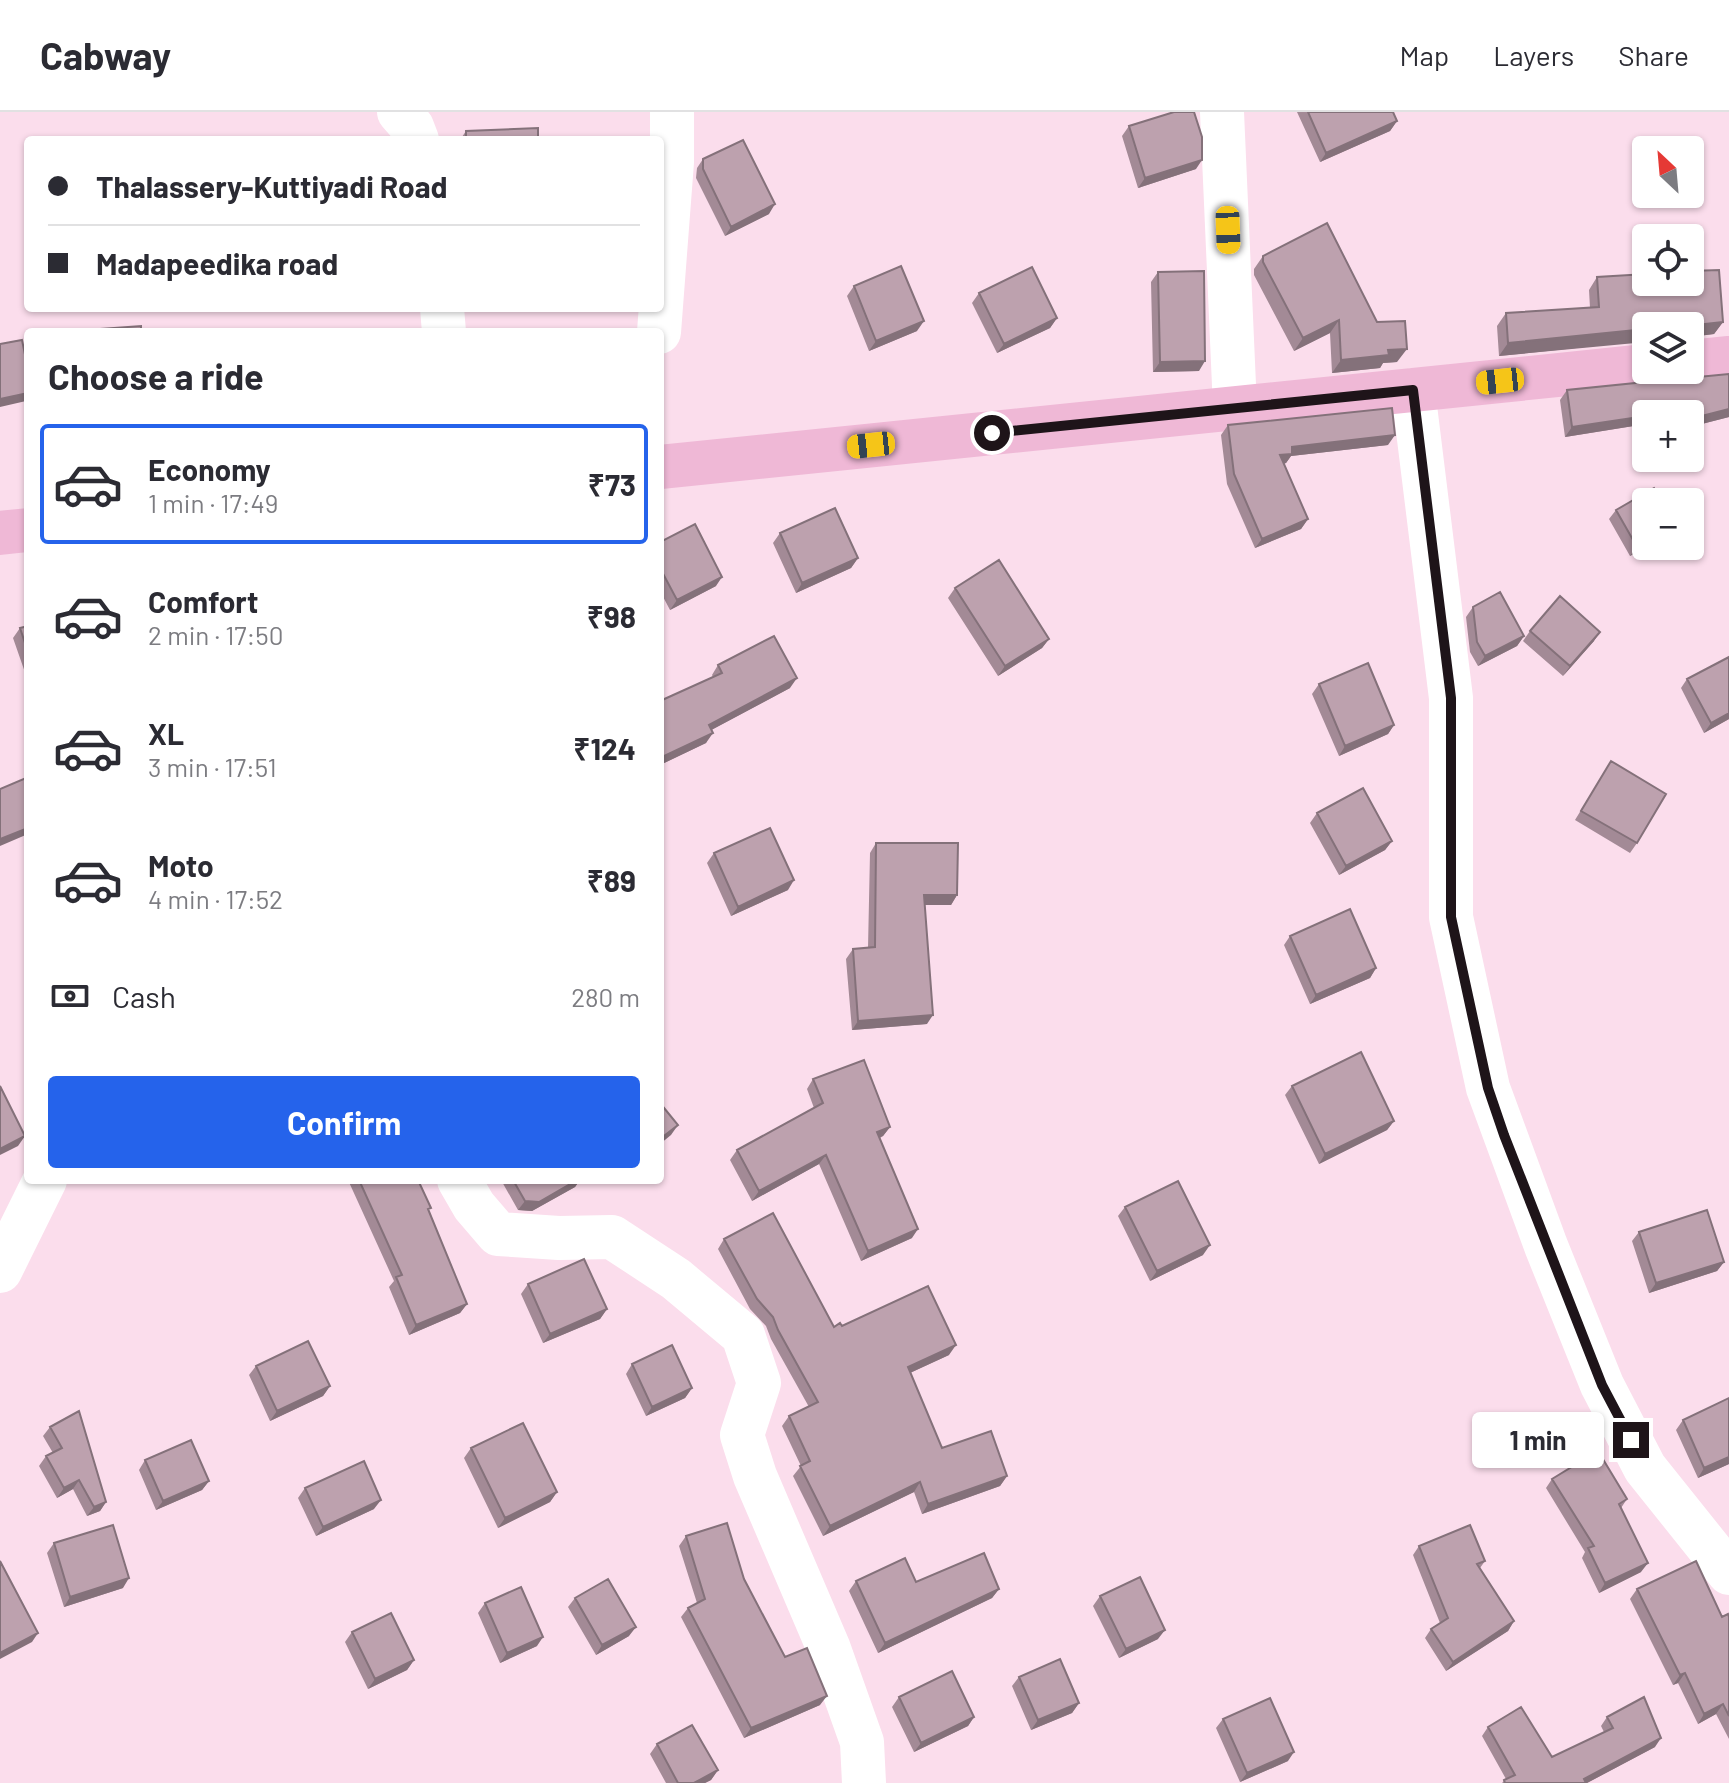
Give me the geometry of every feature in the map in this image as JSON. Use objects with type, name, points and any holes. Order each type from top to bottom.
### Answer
[{"type":"main road","points":[[1704,361],[1729,358]]},
{"type":"main road","points":[[664,467],[1632,367]]},
{"type":"main road","points":[[0,533],[24,530]]},
{"type":"street","points":[[399,112],[415,136]]},
{"type":"street","points":[[664,267],[672,162],[672,112]]},
{"type":"street","points":[[1222,112],[1235,408]]},
{"type":"street","points":[[1413,390],[1451,698],[1451,917],[1488,1088],[1546,1246],[1602,1385],[1645,1468],[1729,1573]]},
{"type":"street","points":[[0,1271],[43,1184]]},
{"type":"street","points":[[461,1184],[474,1206],[498,1234],[612,1237],[676,1279],[743,1335],[759,1383],[742,1435],[755,1476],[829,1649],[862,1742],[864,1783]]},
{"type":"building","points":[[1174,112],[1194,112],[1202,137],[1202,160],[1145,178],[1129,126]]},
{"type":"building","points":[[1308,112],[1393,112],[1397,121],[1326,153]]},
{"type":"building","points":[[538,128],[538,136],[466,136],[466,131]]},
{"type":"building","points":[[743,140],[775,204],[731,227],[703,169],[703,159]]},
{"type":"building","points":[[1327,223],[1377,322],[1405,321],[1407,349],[1388,350],[1389,355],[1341,360],[1339,320],[1303,338],[1263,262],[1263,256]]},
{"type":"building","points":[[901,266],[924,321],[876,341],[854,286]]},
{"type":"building","points":[[1032,267],[1057,318],[1004,344],[979,293]]},
{"type":"building","points":[[1719,270],[1723,322],[1704,324],[1704,312],[1632,312],[1632,330],[1508,343],[1506,313],[1599,307],[1597,277],[1632,275],[1632,296],[1704,296],[1704,271]]},
{"type":"building","points":[[1204,271],[1205,361],[1160,362],[1158,272]]},
{"type":"building","points":[[22,340],[24,394],[0,399],[0,344]]},
{"type":"building","points":[[1729,374],[1729,409],[1704,415],[1704,400],[1632,400],[1632,418],[1572,427],[1567,390],[1632,383],[1704,384],[1704,376]]},
{"type":"building","points":[[1392,408],[1395,435],[1292,447],[1292,454],[1280,455],[1308,519],[1262,539],[1234,474],[1228,425]]},
{"type":"building","points":[[1632,501],[1632,538],[1616,510]]},
{"type":"building","points":[[835,508],[858,558],[802,583],[780,533]]},
{"type":"building","points":[[695,524],[722,577],[677,600],[664,576],[664,540]]},
{"type":"building","points":[[999,560],[1049,639],[1005,666],[955,588]]},
{"type":"building","points":[[1500,592],[1524,636],[1485,656],[1477,642],[1473,607]]},
{"type":"building","points":[[1560,596],[1600,632],[1570,666],[1530,631]]},
{"type":"building","points":[[774,636],[797,678],[709,725],[713,733],[664,756],[664,699],[722,673],[718,665]]},
{"type":"building","points":[[1729,657],[1729,713],[1711,723],[1687,679]]},
{"type":"building","points":[[1368,663],[1394,725],[1345,746],[1319,684]]},
{"type":"building","points":[[1611,761],[1666,794],[1637,843],[1581,811]]},
{"type":"building","points":[[24,779],[24,830],[0,839],[0,789]]},
{"type":"building","points":[[1363,788],[1392,841],[1346,866],[1317,813]]},
{"type":"building","points":[[770,828],[794,880],[738,907],[714,853]]},
{"type":"building","points":[[876,843],[958,843],[957,895],[924,895],[933,1015],[858,1021],[853,949],[875,947]]},
{"type":"building","points":[[1350,909],[1376,968],[1316,995],[1290,936]]},
{"type":"building","points":[[1361,1052],[1394,1121],[1325,1154],[1292,1086]]},
{"type":"building","points":[[864,1060],[890,1127],[877,1132],[918,1229],[868,1251],[826,1155],[759,1191],[737,1150],[823,1103],[813,1079]]},
{"type":"building","points":[[0,1086],[24,1137],[0,1149]]},
{"type":"building","points":[[664,1108],[678,1125],[664,1136]]},
{"type":"building","points":[[1178,1181],[1210,1245],[1157,1271],[1125,1207]]},
{"type":"building","points":[[361,1184],[420,1184],[467,1304],[416,1325],[396,1277],[402,1275]]},
{"type":"building","points":[[515,1184],[570,1184],[539,1202],[525,1201]]},
{"type":"building","points":[[1707,1210],[1724,1262],[1656,1283],[1639,1232]]},
{"type":"building","points":[[773,1213],[834,1327],[928,1286],[956,1345],[908,1367],[942,1448],[991,1431],[1007,1476],[928,1504],[920,1482],[830,1526],[800,1466],[810,1461],[789,1416],[818,1402],[773,1317],[757,1299],[724,1239]]},
{"type":"building","points":[[584,1259],[607,1309],[550,1334],[528,1284]]},
{"type":"building","points":[[308,1341],[330,1386],[277,1411],[256,1366]]},
{"type":"building","points":[[672,1345],[692,1388],[652,1407],[632,1364]]},
{"type":"building","points":[[1729,1398],[1729,1457],[1704,1468],[1683,1420]]},
{"type":"building","points":[[79,1411],[106,1502],[94,1507],[79,1480],[64,1488],[46,1456],[62,1448],[50,1427]]},
{"type":"building","points":[[523,1423],[557,1492],[505,1518],[471,1448]]},
{"type":"building","points":[[191,1440],[209,1481],[163,1501],[145,1460]]},
{"type":"building","points":[[1598,1451],[1627,1499],[1619,1504],[1648,1563],[1605,1583],[1588,1548],[1594,1546],[1552,1479]]},
{"type":"building","points":[[364,1461],[381,1500],[323,1527],[305,1488]]},
{"type":"building","points":[[727,1523],[744,1579],[785,1657],[807,1648],[827,1696],[751,1728],[688,1608],[705,1599],[686,1536]]},
{"type":"building","points":[[113,1525],[129,1578],[70,1597],[54,1543]]},
{"type":"building","points":[[1470,1525],[1485,1561],[1477,1564],[1514,1621],[1453,1662],[1431,1629],[1448,1618],[1419,1546]]},
{"type":"building","points":[[984,1553],[999,1589],[885,1643],[856,1581],[905,1558],[916,1582]]},
{"type":"building","points":[[0,1561],[38,1633],[0,1653]]},
{"type":"building","points":[[1696,1561],[1722,1617],[1728,1614],[1729,1617],[1729,1716],[1723,1704],[1704,1714],[1685,1673],[1680,1675],[1637,1589]]},
{"type":"building","points":[[1140,1577],[1165,1630],[1126,1649],[1100,1596]]},
{"type":"building","points":[[608,1579],[636,1627],[602,1645],[575,1598]]},
{"type":"building","points":[[521,1587],[543,1637],[507,1653],[485,1603]]},
{"type":"building","points":[[391,1613],[414,1660],[375,1679],[352,1632]]},
{"type":"building","points":[[1060,1659],[1079,1703],[1038,1720],[1019,1677]]},
{"type":"building","points":[[952,1671],[974,1717],[921,1743],[899,1697]]},
{"type":"building","points":[[1644,1697],[1661,1738],[1584,1779],[1586,1783],[1505,1783],[1504,1780],[1515,1775],[1488,1727],[1521,1707],[1552,1757],[1613,1728],[1607,1717]]},
{"type":"building","points":[[1270,1698],[1294,1752],[1247,1773],[1223,1719]]},
{"type":"building","points":[[692,1725],[718,1770],[694,1783],[678,1783],[657,1744]]},
{"type":"route","points":[[992,433],[1413,390],[1451,698],[1451,917],[1488,1088],[1504,1135],[1602,1385],[1631,1440]]}]
